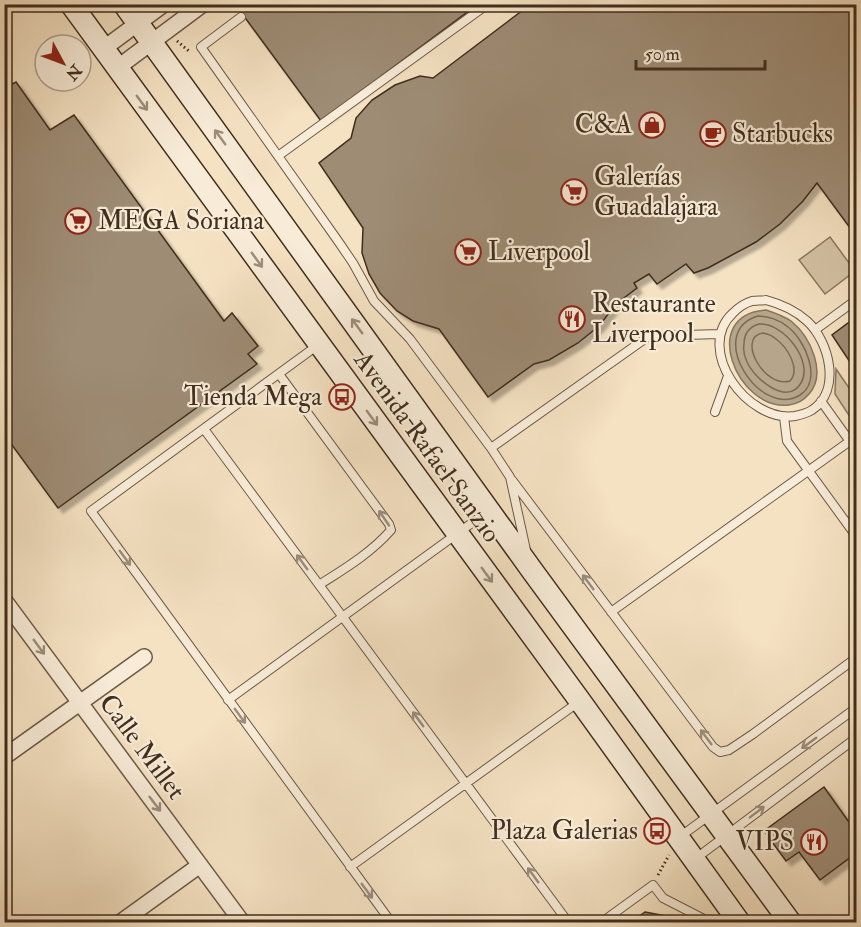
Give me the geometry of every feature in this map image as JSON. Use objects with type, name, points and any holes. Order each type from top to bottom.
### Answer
[{"type":"main road","name":"Avenida Rafael Sanzio","points":[[71,4],[739,922]]},
{"type":"main road","points":[[124,4],[138,23]]},
{"type":"main road","name":"Avenida Rafael Sanzio","points":[[138,23],[159,37],[531,569],[790,922]]},
{"type":"street","points":[[103,49],[164,4]]},
{"type":"street","points":[[117,68],[203,4]]},
{"type":"street","name":"Calle Millet","points":[[4,600],[242,922]]},
{"type":"street","points":[[4,757],[144,657]]},
{"type":"street","points":[[120,922],[200,865]]},
{"type":"lane","points":[[278,156],[488,4]]},
{"type":"lane","points":[[241,17],[201,47],[353,263],[374,301],[410,339],[510,477],[713,747],[720,752],[729,750],[856,658]]},
{"type":"lane","points":[[766,300],[795,311],[815,330],[825,348],[829,381],[825,396],[813,410],[784,417],[769,414],[755,406],[738,391],[728,376],[720,352],[720,334],[728,318],[738,308],[751,302],[766,300]]},
{"type":"lane","points":[[815,330],[856,300]]},
{"type":"lane","points":[[490,448],[649,336],[720,334]]},
{"type":"lane","points":[[318,345],[91,511],[391,922]]},
{"type":"lane","points":[[279,374],[389,524],[391,530],[382,541],[319,585]]},
{"type":"lane","points":[[716,412],[728,376]]},
{"type":"lane","points":[[821,400],[856,450]]},
{"type":"lane","points":[[784,417],[787,441],[856,536]]},
{"type":"lane","points":[[204,429],[568,922]]},
{"type":"lane","points":[[611,612],[850,441]]},
{"type":"lane","points":[[510,477],[531,569]]},
{"type":"lane","points":[[228,700],[489,510]]},
{"type":"lane","points":[[350,867],[580,701]]},
{"type":"lane","points":[[678,838],[856,708]]},
{"type":"lane","points":[[693,860],[856,738]]},
{"type":"lane","points":[[602,922],[653,885],[663,898],[706,922]]},
{"type":"path","points":[[159,37],[192,54],[201,47]]},
{"type":"path","points":[[653,885],[678,838]]},
{"type":"shaded area","points":[[830,237],[855,271],[825,294],[799,260]]},
{"type":"shaded area","points":[[836,369],[856,398],[856,426],[835,394]]},
{"type":"water","points":[[766,310],[791,321],[805,336],[814,356],[817,376],[814,386],[807,396],[795,404],[770,403],[754,393],[741,379],[732,361],[730,343],[734,327],[745,315]]},
{"type":"building","points":[[235,4],[478,4],[321,121]]},
{"type":"building","name":"Galerías Guadalajara","points":[[531,4],[856,4],[856,236],[817,183],[780,224],[756,242],[694,273],[686,264],[657,284],[649,274],[634,283],[637,288],[616,304],[599,326],[578,343],[549,360],[534,364],[488,397],[439,329],[413,321],[397,311],[380,293],[369,274],[362,253],[363,228],[319,163],[351,138],[356,118],[372,100],[395,85],[420,76],[433,78]]},
{"type":"building","name":"MEGA Soriana","points":[[16,82],[50,130],[74,115],[224,321],[232,313],[258,346],[248,354],[257,364],[58,508],[4,434],[4,88]]},
{"type":"building","points":[[856,317],[856,371],[832,335]]},
{"type":"building","name":"VIPS","points":[[824,787],[856,832],[856,853],[820,880],[799,852],[786,861],[764,831]]},
{"type":"building","points":[[645,912],[698,922],[631,922]]},
{"type":"place","name":"C&A","points":[[652,125]]},
{"type":"place","name":"Starbucks","points":[[713,134]]},
{"type":"place","name":"Galerías Guadalajara","points":[[574,192]]},
{"type":"place","name":"MEGA Soriana","points":[[78,221]]},
{"type":"place","name":"Liverpool","points":[[468,252]]},
{"type":"place","name":"Restaurante Liverpool","points":[[572,319]]},
{"type":"place","name":"Tienda Mega","points":[[342,397]]},
{"type":"place","name":"Plaza Galerias","points":[[657,831]]},
{"type":"place","name":"VIPS","points":[[814,842]]}]
